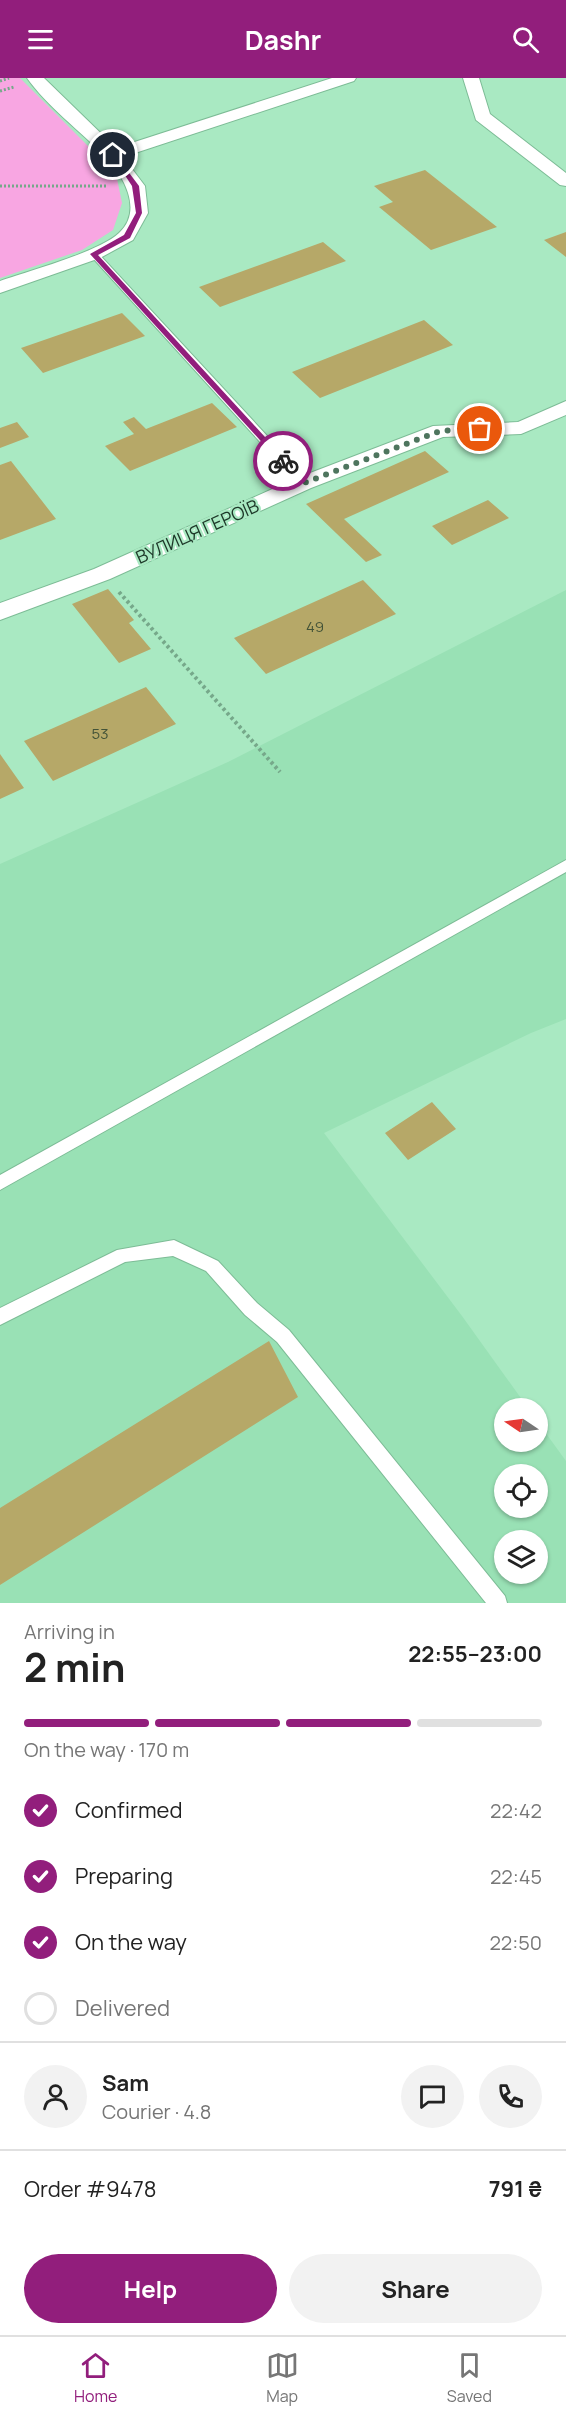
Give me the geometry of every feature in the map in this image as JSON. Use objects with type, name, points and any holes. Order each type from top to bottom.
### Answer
[{"type":"street","points":[[0,287],[94,254],[127,236],[139,213],[136,186],[113,155],[35,78]]},
{"type":"street","points":[[113,155],[348,78]]},
{"type":"street","points":[[471,78],[482,116],[562,175]]},
{"type":"street","name":"ВУЛИЦЯ ГЕРОЇВ","points":[[0,612],[102,573],[304,483],[440,431],[521,428],[566,407]]},
{"type":"lane","points":[[94,254],[304,483]]},
{"type":"lane","points":[[0,1183],[566,865]]},
{"type":"lane","points":[[0,1317],[123,1255],[174,1248],[212,1266],[251,1309],[284,1336],[348,1419],[498,1603]]},
{"type":"path","points":[[0,81],[9,78]]},
{"type":"path","points":[[0,186],[136,186]]},
{"type":"path","points":[[102,573],[280,772]]},
{"type":"shaded area","points":[[0,78],[20,78],[116,174],[122,203],[113,230],[82,250],[0,278]]},
{"type":"shaded area","points":[[566,590],[566,1019],[531,1033],[324,1133],[521,1398],[494,1398],[494,1452],[548,1452],[548,1436],[566,1461],[566,1603],[0,1603],[0,864],[228,762]]},
{"type":"building","points":[[425,170],[497,227],[431,250],[379,207],[393,202],[374,186]]},
{"type":"building","points":[[566,232],[566,257],[544,240]]},
{"type":"building","points":[[323,242],[346,261],[220,307],[199,287]]},
{"type":"building","points":[[122,313],[145,336],[43,373],[21,348]]},
{"type":"building","points":[[424,320],[453,345],[320,398],[292,372]]},
{"type":"building","points":[[212,403],[237,427],[130,471],[105,446],[134,434],[123,422],[134,417],[146,429]]},
{"type":"building","points":[[17,422],[29,437],[0,448],[0,428]]},
{"type":"building","points":[[425,451],[449,472],[344,519],[382,555],[366,562],[306,504]]},
{"type":"building","points":[[11,461],[56,519],[0,540],[0,465]]},
{"type":"building","points":[[488,500],[509,518],[452,545],[432,526]]},
{"type":"building","points":[[363,580],[396,614],[266,674],[234,638]]},
{"type":"building","points":[[108,589],[134,620],[129,623],[151,649],[119,663],[72,604]]},
{"type":"building","points":[[146,687],[176,724],[53,781],[24,741]]},
{"type":"building","points":[[0,754],[24,788],[0,799]]},
{"type":"building","points":[[432,1102],[456,1129],[408,1160],[385,1133]]},
{"type":"building","points":[[269,1341],[298,1397],[0,1585],[0,1508]]},
{"type":"way so far","points":[[283,461],[304,483],[440,431],[480,429]]},
{"type":"route","points":[[113,155],[136,186],[139,213],[127,236],[94,254],[283,461]]}]
